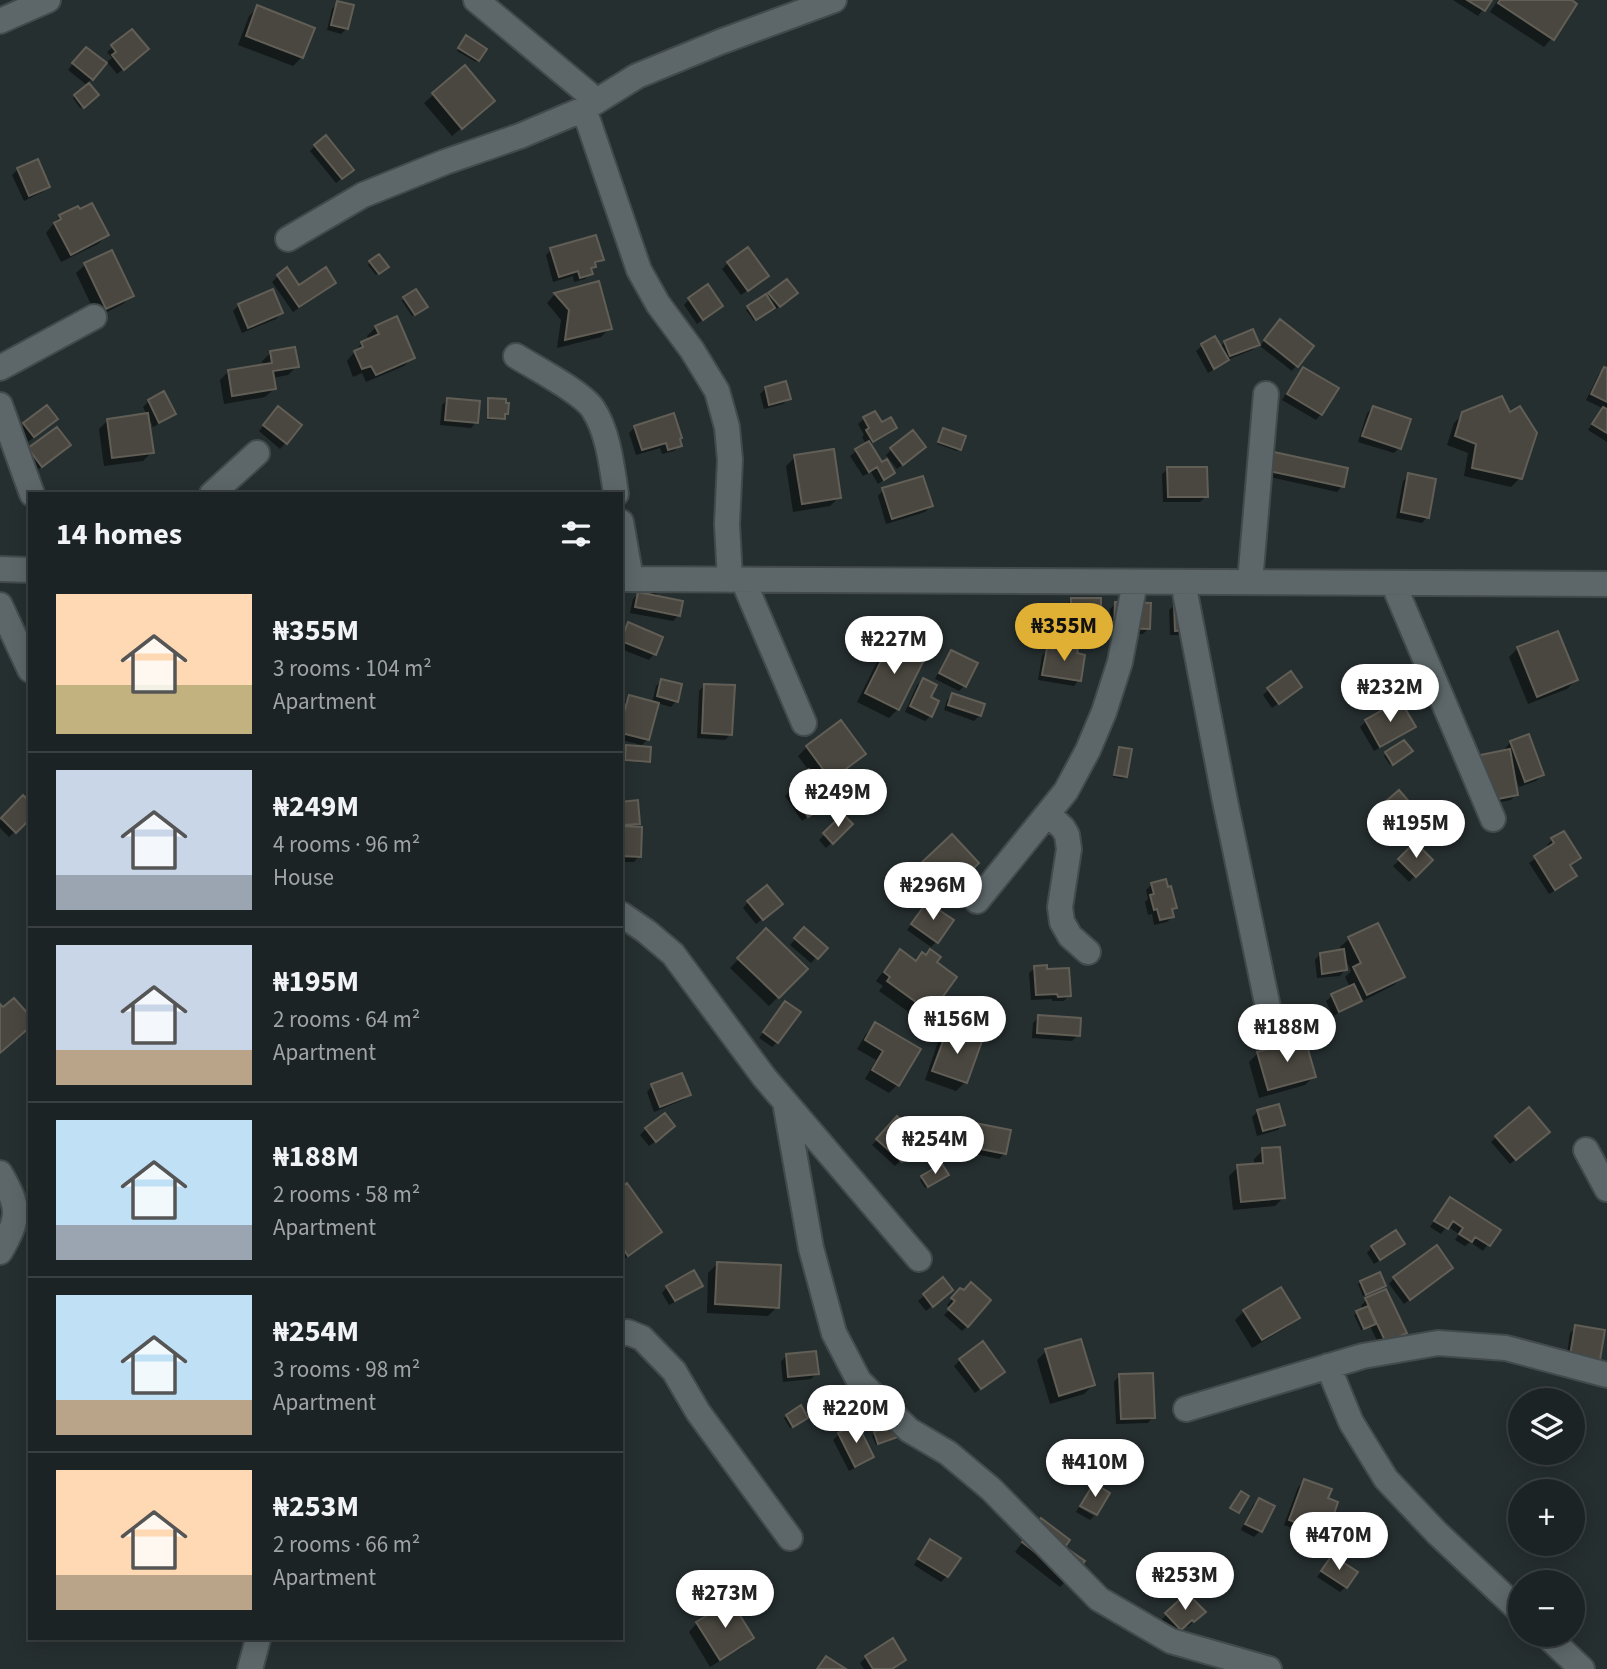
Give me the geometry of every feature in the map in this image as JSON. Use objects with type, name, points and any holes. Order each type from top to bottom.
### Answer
[{"type":"street","points":[[0,21],[48,0]]},
{"type":"street","points":[[476,0],[590,105],[639,270],[717,391],[727,427],[730,460],[727,524],[736,580],[804,723]]},
{"type":"street","points":[[288,239],[363,195],[520,136],[590,105],[637,76],[834,0]]},
{"type":"street","points":[[0,368],[94,317]]},
{"type":"street","points":[[516,356],[593,407],[607,446],[617,492]]},
{"type":"street","points":[[1250,582],[1266,394]]},
{"type":"street","points":[[0,405],[31,492]]},
{"type":"street","points":[[214,492],[257,453]]},
{"type":"street","points":[[623,545],[626,579],[1607,584]]},
{"type":"street","points":[[0,569],[28,570]]},
{"type":"street","points":[[978,901],[1066,791],[1088,750],[1120,662],[1135,582]]},
{"type":"street","points":[[1183,582],[1270,1017]]},
{"type":"street","points":[[1393,583],[1493,820]]},
{"type":"street","points":[[0,605],[28,666]]},
{"type":"street","points":[[1048,814],[1067,835],[1069,849],[1059,907],[1062,922],[1070,936],[1088,952]]},
{"type":"street","points":[[623,915],[673,954],[764,1077],[919,1259]]},
{"type":"street","points":[[785,1102],[811,1248],[834,1333],[859,1381],[909,1430],[948,1453],[991,1489],[1099,1599],[1171,1641],[1269,1669]]},
{"type":"street","points":[[1586,1150],[1607,1189]]},
{"type":"street","points":[[0,1173],[12,1193],[15,1219],[12,1232],[0,1252]]},
{"type":"street","points":[[623,1333],[627,1332],[642,1338],[674,1371],[698,1412],[790,1538]]},
{"type":"street","points":[[1186,1409],[1363,1356],[1438,1343],[1506,1348],[1607,1375]]},
{"type":"street","points":[[1328,1366],[1351,1422],[1386,1479],[1437,1533],[1508,1600]]},
{"type":"street","points":[[250,1669],[258,1640]]},
{"type":"street","points":[[1559,1647],[1582,1669]]},
{"type":"building","points":[[1467,0],[1492,0],[1485,11]]},
{"type":"building","points":[[1500,0],[1572,0],[1577,4],[1554,40],[1498,3]]},
{"type":"building","points":[[337,1],[354,5],[348,29],[331,25]]},
{"type":"building","points":[[257,5],[315,28],[303,58],[246,36]]},
{"type":"building","points":[[132,29],[149,49],[124,70],[112,55],[116,52],[111,45]]},
{"type":"building","points":[[466,35],[487,49],[479,61],[458,48]]},
{"type":"building","points":[[86,47],[107,63],[93,80],[72,63]]},
{"type":"building","points":[[465,65],[495,101],[462,129],[432,93]]},
{"type":"building","points":[[89,83],[99,95],[84,108],[74,95]]},
{"type":"building","points":[[326,135],[354,170],[342,179],[314,145]]},
{"type":"building","points":[[38,159],[50,187],[29,196],[17,168]]},
{"type":"building","points":[[92,203],[109,235],[71,255],[54,223],[61,219],[59,215]]},
{"type":"building","points":[[596,235],[604,260],[595,262],[596,267],[591,268],[593,274],[580,278],[578,271],[559,277],[550,248]]},
{"type":"building","points":[[748,247],[769,276],[748,291],[727,262]]},
{"type":"building","points":[[112,250],[134,296],[106,309],[84,263]]},
{"type":"building","points":[[379,254],[389,267],[379,274],[369,261]]},
{"type":"building","points":[[287,267],[299,285],[326,267],[336,283],[299,307],[277,275]]},
{"type":"building","points":[[787,279],[798,293],[780,307],[768,293]]},
{"type":"building","points":[[599,281],[612,329],[565,340],[569,310],[554,293]]},
{"type":"building","points":[[708,284],[723,306],[703,320],[688,298]]},
{"type":"building","points":[[273,289],[283,313],[248,328],[238,304]]},
{"type":"building","points":[[416,289],[428,307],[415,315],[403,297]]},
{"type":"building","points":[[766,294],[775,308],[756,320],[747,306]]},
{"type":"building","points":[[397,316],[415,358],[376,375],[371,366],[362,369],[354,351],[363,347],[361,342],[379,334],[375,326]]},
{"type":"building","points":[[1280,319],[1314,346],[1298,367],[1264,340]]},
{"type":"building","points":[[1253,329],[1260,345],[1230,356],[1224,341]]},
{"type":"building","points":[[1215,336],[1229,360],[1214,369],[1201,344]]},
{"type":"building","points":[[295,347],[299,367],[273,371],[276,389],[232,396],[228,370],[272,363],[270,351]]},
{"type":"building","points":[[1303,367],[1339,388],[1322,415],[1287,394]]},
{"type":"building","points":[[1604,367],[1607,368],[1607,402],[1591,394]]},
{"type":"building","points":[[786,381],[791,399],[769,405],[765,387]]},
{"type":"building","points":[[164,391],[176,414],[159,423],[148,400]]},
{"type":"building","points":[[1502,396],[1510,412],[1520,406],[1537,433],[1522,479],[1472,468],[1476,444],[1455,436],[1462,412]]},
{"type":"building","points":[[447,398],[480,401],[478,423],[445,420]]},
{"type":"building","points":[[488,398],[506,399],[506,403],[509,403],[505,419],[488,418]]},
{"type":"building","points":[[47,405],[58,419],[34,437],[23,423]]},
{"type":"building","points":[[278,406],[302,425],[287,444],[263,425]]},
{"type":"building","points":[[1373,406],[1411,419],[1401,449],[1362,436]]},
{"type":"building","points":[[1603,407],[1607,409],[1607,433],[1592,424]]},
{"type":"building","points":[[875,411],[882,422],[891,417],[897,428],[873,442],[863,417]]},
{"type":"building","points":[[148,413],[154,453],[112,458],[107,419]]},
{"type":"building","points":[[674,413],[682,446],[668,450],[666,443],[642,450],[634,426]]},
{"type":"building","points":[[57,427],[71,445],[42,467],[28,448]]},
{"type":"building","points":[[943,428],[966,436],[961,450],[938,442]]},
{"type":"building","points":[[913,430],[926,447],[903,465],[890,448]]},
{"type":"building","points":[[869,441],[882,462],[887,459],[895,473],[884,480],[877,467],[869,472],[855,449]]},
{"type":"building","points":[[834,449],[841,498],[802,504],[794,455]]},
{"type":"building","points":[[1274,452],[1348,468],[1344,487],[1269,471]]},
{"type":"building","points":[[1167,467],[1207,467],[1208,497],[1168,497]]},
{"type":"building","points":[[1408,473],[1436,479],[1429,518],[1401,512]]},
{"type":"building","points":[[923,476],[933,506],[892,519],[882,488]]},
{"type":"building","points":[[638,592],[683,601],[680,616],[635,607]]},
{"type":"building","points":[[1071,598],[1101,598],[1101,609],[1071,609]]},
{"type":"building","points":[[1115,602],[1151,603],[1150,629],[1114,628]]},
{"type":"building","points":[[1190,602],[1191,630],[1175,631],[1174,603]]},
{"type":"building","points":[[628,622],[663,637],[656,655],[623,642]]},
{"type":"building","points":[[1558,631],[1578,680],[1537,697],[1517,647]]},
{"type":"building","points":[[890,643],[924,660],[899,710],[865,693]]},
{"type":"building","points":[[1054,645],[1078,649],[1077,653],[1085,655],[1081,681],[1042,675],[1047,648],[1054,649]]},
{"type":"building","points":[[951,650],[978,663],[966,687],[939,673]]},
{"type":"building","points":[[1291,671],[1302,687],[1279,704],[1267,688]]},
{"type":"building","points":[[923,678],[937,685],[931,697],[939,701],[932,717],[910,706]]},
{"type":"building","points":[[661,679],[682,684],[678,702],[657,696]]},
{"type":"building","points":[[704,684],[735,685],[732,735],[702,733]]},
{"type":"building","points":[[952,693],[985,704],[981,716],[948,705]]},
{"type":"building","points":[[629,695],[659,703],[649,740],[623,734],[623,716]]},
{"type":"building","points":[[1400,700],[1416,727],[1380,747],[1365,720]]},
{"type":"building","points":[[841,720],[866,754],[831,780],[806,746]]},
{"type":"building","points":[[1529,734],[1544,775],[1525,782],[1510,741]]},
{"type":"building","points":[[1404,740],[1413,751],[1393,765],[1385,752]]},
{"type":"building","points":[[626,745],[651,747],[650,762],[625,760]]},
{"type":"building","points":[[1119,747],[1132,749],[1127,777],[1114,775]]},
{"type":"building","points":[[1510,749],[1518,795],[1488,801],[1480,755]]},
{"type":"building","points":[[809,769],[813,774],[821,770],[838,797],[808,817],[790,789],[798,784],[795,778]]},
{"type":"building","points":[[1399,790],[1424,819],[1403,838],[1377,809]]},
{"type":"building","points":[[23,795],[28,800],[28,821],[16,833],[1,818]]},
{"type":"building","points":[[638,800],[640,824],[623,825],[623,802]]},
{"type":"building","points":[[843,814],[853,824],[833,844],[823,833]]},
{"type":"building","points":[[623,826],[642,827],[641,857],[623,856]]},
{"type":"building","points":[[1564,831],[1581,858],[1570,865],[1577,876],[1555,890],[1534,856],[1554,843],[1551,838]]},
{"type":"building","points":[[952,834],[979,863],[946,894],[919,865]]},
{"type":"building","points":[[1415,842],[1433,860],[1416,877],[1398,859]]},
{"type":"building","points":[[1166,879],[1168,887],[1171,886],[1177,908],[1172,909],[1174,917],[1160,920],[1150,895],[1154,894],[1151,883]]},
{"type":"building","points":[[767,885],[783,904],[763,920],[747,901]]},
{"type":"building","points":[[927,902],[954,920],[938,943],[911,924]]},
{"type":"building","points":[[1378,923],[1405,977],[1367,995],[1353,967],[1361,963],[1348,937]]},
{"type":"building","points":[[804,927],[828,948],[818,959],[794,938]]},
{"type":"building","points":[[766,928],[808,969],[779,998],[737,958]]},
{"type":"building","points":[[900,949],[916,961],[922,952],[926,955],[930,949],[941,957],[937,962],[957,977],[931,1013],[887,981],[890,977],[884,972]]},
{"type":"building","points":[[1344,949],[1347,970],[1322,974],[1320,953]]},
{"type":"building","points":[[1047,965],[1047,969],[1069,968],[1071,996],[1036,995],[1034,966]]},
{"type":"building","points":[[1354,984],[1362,1001],[1339,1012],[1331,994]]},
{"type":"building","points":[[14,998],[28,1014],[28,1029],[0,1053],[0,1004],[3,1007]]},
{"type":"building","points":[[785,1001],[801,1012],[778,1043],[763,1032]]},
{"type":"building","points":[[1038,1015],[1081,1018],[1080,1036],[1037,1033]]},
{"type":"building","points":[[875,1022],[921,1049],[899,1086],[872,1070],[883,1051],[865,1040]]},
{"type":"building","points":[[948,1028],[982,1041],[967,1083],[932,1071]]},
{"type":"building","points":[[1305,1039],[1316,1077],[1268,1090],[1257,1052]]},
{"type":"building","points":[[682,1073],[691,1095],[660,1107],[651,1084]]},
{"type":"building","points":[[1279,1104],[1285,1125],[1263,1131],[1257,1110]]},
{"type":"building","points":[[1529,1107],[1550,1132],[1516,1160],[1495,1136]]},
{"type":"building","points":[[665,1113],[675,1126],[656,1142],[645,1128]]},
{"type":"building","points":[[897,1116],[922,1140],[902,1162],[876,1139]]},
{"type":"building","points":[[975,1123],[1011,1130],[1006,1154],[970,1147]]},
{"type":"building","points":[[1280,1147],[1285,1198],[1241,1202],[1237,1165],[1263,1163],[1262,1148]]},
{"type":"building","points":[[942,1164],[949,1175],[928,1187],[921,1176]]},
{"type":"building","points":[[627,1183],[662,1232],[628,1256],[623,1248],[623,1186]]},
{"type":"building","points":[[1450,1197],[1501,1230],[1490,1246],[1475,1237],[1472,1242],[1459,1234],[1463,1228],[1453,1221],[1448,1229],[1434,1221]]},
{"type":"building","points":[[1396,1230],[1405,1244],[1380,1260],[1371,1246]]},
{"type":"building","points":[[1437,1245],[1453,1268],[1410,1300],[1393,1277]]},
{"type":"building","points":[[717,1262],[781,1265],[779,1308],[715,1304]]},
{"type":"building","points":[[694,1270],[703,1286],[675,1301],[666,1286]]},
{"type":"building","points":[[1380,1272],[1386,1286],[1366,1295],[1360,1281]]},
{"type":"building","points":[[943,1277],[953,1290],[933,1307],[923,1294]]},
{"type":"building","points":[[971,1282],[991,1300],[968,1327],[948,1309],[955,1301],[951,1298],[960,1288],[964,1290]]},
{"type":"building","points":[[1281,1287],[1300,1318],[1262,1340],[1243,1310]]},
{"type":"building","points":[[1386,1289],[1407,1333],[1386,1343],[1365,1298]]},
{"type":"building","points":[[1368,1306],[1376,1324],[1364,1329],[1356,1311]]},
{"type":"building","points":[[1575,1325],[1605,1330],[1599,1366],[1569,1362]]},
{"type":"building","points":[[1081,1339],[1095,1385],[1059,1396],[1045,1349]]},
{"type":"building","points":[[983,1341],[1005,1372],[981,1389],[959,1359]]},
{"type":"building","points":[[816,1351],[819,1374],[788,1377],[786,1354]]},
{"type":"building","points":[[1153,1373],[1155,1418],[1121,1419],[1119,1374]]},
{"type":"building","points":[[801,1405],[808,1418],[793,1427],[786,1415]]},
{"type":"building","points":[[857,1423],[874,1457],[855,1467],[838,1433]]},
{"type":"building","points":[[894,1425],[898,1437],[878,1444],[874,1432]]},
{"type":"building","points":[[1304,1479],[1332,1489],[1328,1498],[1338,1502],[1331,1523],[1320,1519],[1316,1530],[1289,1520]]},
{"type":"building","points":[[1094,1483],[1110,1493],[1097,1515],[1080,1506]]},
{"type":"building","points":[[1241,1491],[1249,1496],[1239,1513],[1230,1508]]},
{"type":"building","points":[[1259,1498],[1275,1506],[1262,1532],[1245,1524]]},
{"type":"building","points":[[1041,1518],[1070,1540],[1065,1547],[1085,1561],[1070,1579],[1022,1542]]},
{"type":"building","points":[[930,1539],[961,1558],[948,1577],[918,1559]]},
{"type":"building","points":[[1332,1555],[1358,1572],[1347,1588],[1321,1571]]},
{"type":"building","points":[[1187,1593],[1206,1612],[1181,1630],[1165,1613]]},
{"type":"building","points":[[731,1601],[754,1638],[720,1660],[696,1622]]},
{"type":"building","points":[[893,1638],[906,1660],[892,1669],[873,1669],[865,1656]]},
{"type":"building","points":[[826,1656],[846,1669],[817,1669]]}]
